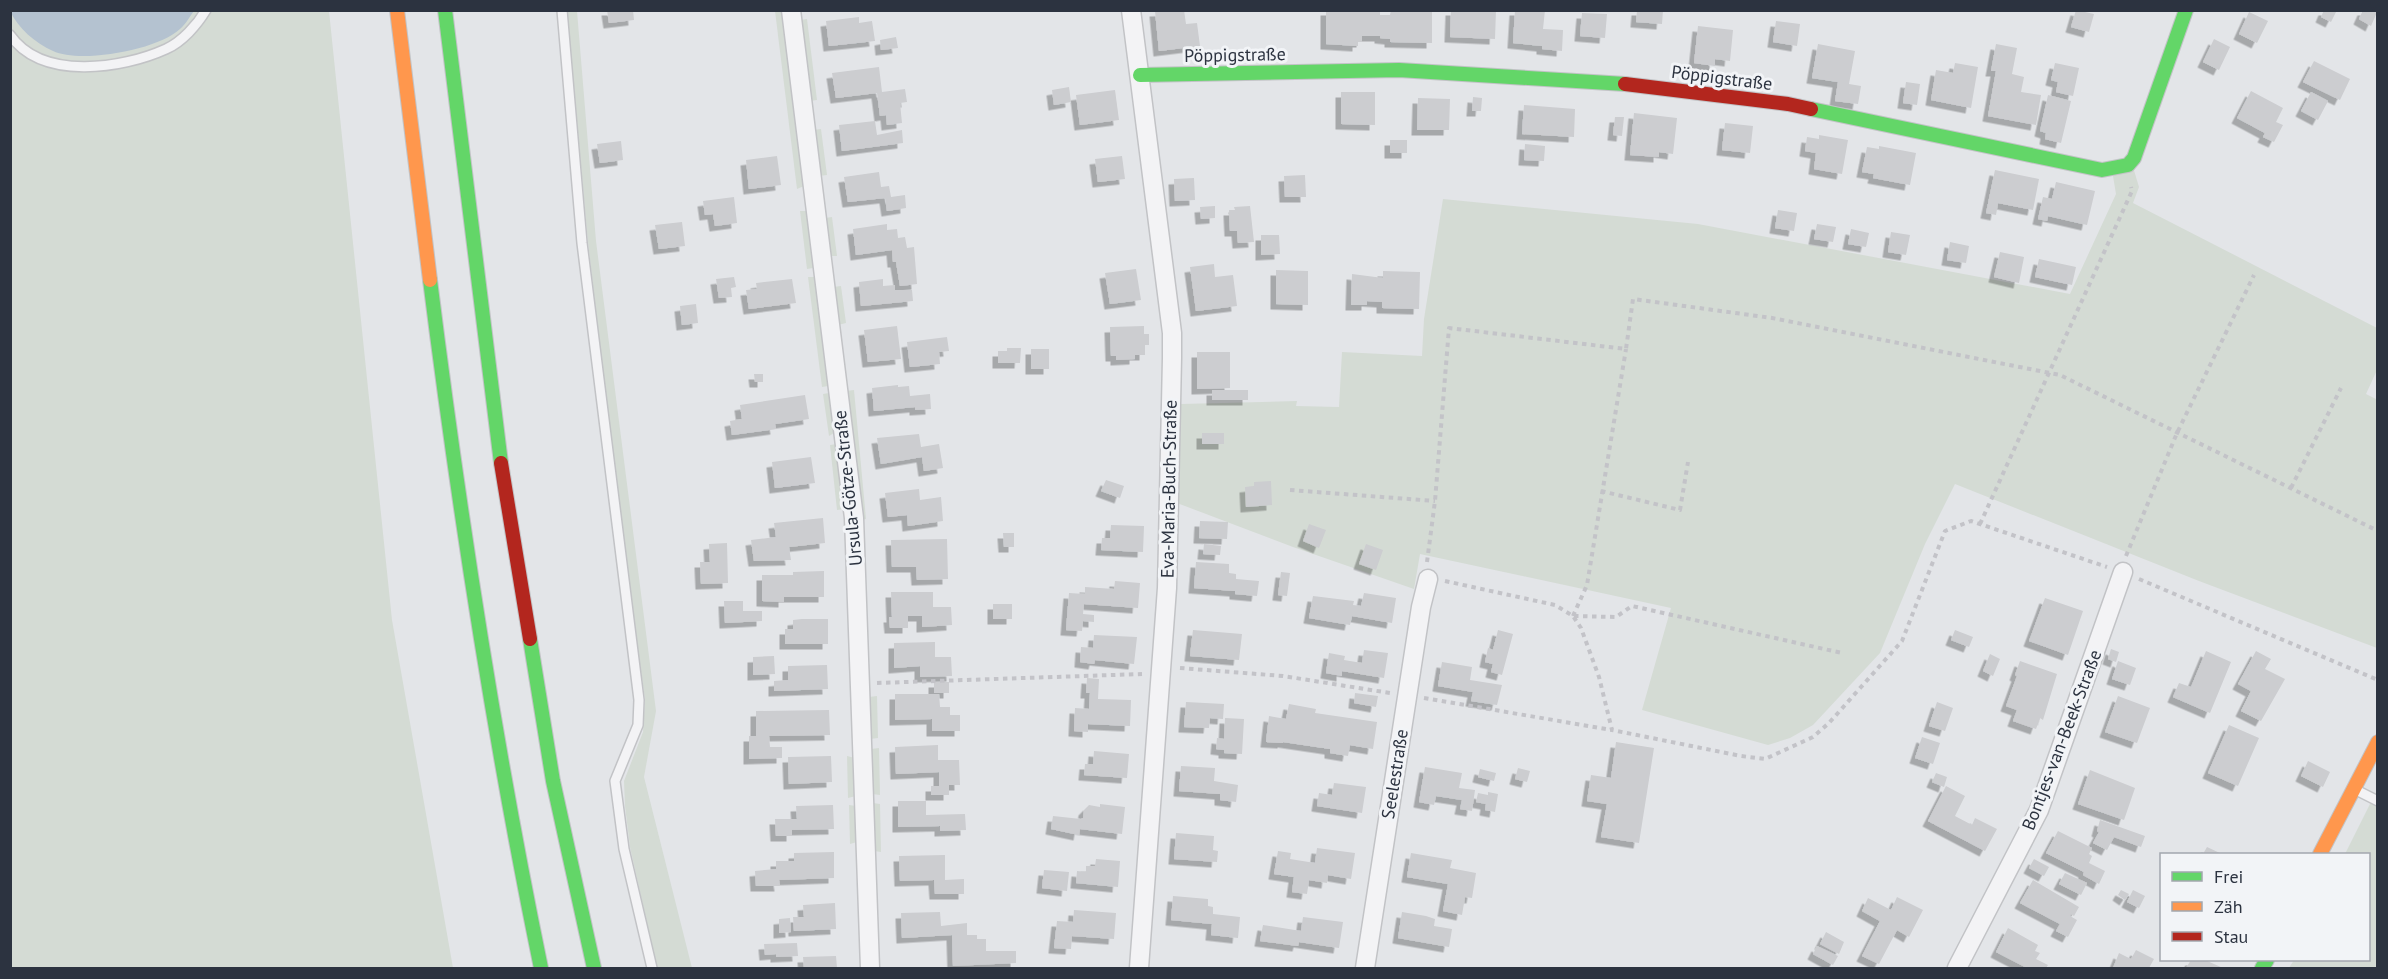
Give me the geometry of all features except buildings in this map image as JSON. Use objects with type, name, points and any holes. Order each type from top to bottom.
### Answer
[{"type":"main road","points":[[397,10],[449,437],[502,781],[541,969]]},
{"type":"main road","points":[[445,10],[502,468],[553,781],[594,969]]},
{"type":"main road","points":[[2128,165],[2134,158],[2186,10]]},
{"type":"main road","name":"Pöppigstraße","points":[[1140,75],[1399,70],[1623,84],[1788,104],[2102,170],[2128,165]]},
{"type":"main road","points":[[2321,853],[2378,742]]},
{"type":"street","name":"Ursula-Götze-Straße","points":[[791,10],[855,518],[870,969]]},
{"type":"street","name":"Eva-Maria-Buch-Straße","points":[[1131,10],[1172,333],[1167,588],[1139,969]]},
{"type":"street","name":"Bontjes-van-Beek-Straße","points":[[1957,969],[2039,810],[2123,572]]},
{"type":"street","name":"Seelestraße","points":[[1365,969],[1421,607],[1428,579]]},
{"type":"lane","points":[[10,35],[16,43],[33,55],[63,67],[112,65],[167,49],[194,26],[206,10]]},
{"type":"lane","points":[[562,10],[582,243],[639,700],[638,725],[615,781],[624,849],[652,969]]},
{"type":"lane","points":[[2354,789],[2378,801]]},
{"type":"path","points":[[1980,525],[2132,191],[2128,165]]},
{"type":"path","points":[[2123,572],[2127,553],[2177,433],[2254,275]]},
{"type":"path","points":[[1573,616],[1587,585],[1633,299],[1772,318],[2060,375],[2378,531]]},
{"type":"path","points":[[1612,730],[1599,677],[1581,628],[1573,616],[1555,605],[1450,581],[1428,579],[1426,564],[1435,501],[1449,328],[1626,349]]},
{"type":"path","points":[[2291,488],[2341,388]]},
{"type":"path","points":[[1601,491],[1680,510],[1688,462]]},
{"type":"path","points":[[1290,489],[1435,501]]},
{"type":"path","points":[[860,683],[1161,670],[1282,676],[1612,730],[1765,759],[1814,737],[1902,641],[1945,531],[1971,521],[2123,572],[2378,680]]},
{"type":"path","points":[[1573,616],[1616,617],[1632,606],[1842,653]]},
{"type":"shaded area","points":[[10,11],[329,11],[392,620],[453,968],[11,968]]},
{"type":"shaded area","points":[[567,11],[577,11],[596,241],[656,711],[644,777],[692,968],[657,968],[630,847],[624,781],[643,732],[645,699],[622,541],[588,242]]},
{"type":"shaded area","points":[[775,11],[783,11],[804,186],[797,189]]},
{"type":"shaded area","points":[[807,19],[817,100],[810,101],[800,20]]},
{"type":"shaded area","points":[[821,129],[827,175],[819,176],[813,130]]},
{"type":"shaded area","points":[[2133,167],[2139,187],[2133,203],[2377,328],[2377,370],[2366,394],[2378,400],[2377,648],[2199,581],[1955,484],[1925,544],[1880,653],[1813,725],[1790,738],[1768,745],[1642,710],[1671,608],[1420,554],[1414,589],[1177,503],[1181,404],[1297,401],[1296,406],[1339,407],[1342,352],[1422,356],[1424,319],[1443,199],[1698,224],[2070,294],[2116,194],[2113,176]]},
{"type":"shaded area","points":[[800,211],[807,211],[813,268],[807,269]]},
{"type":"shaded area","points":[[832,217],[837,256],[829,256],[825,218]]},
{"type":"shaded area","points":[[808,277],[814,277],[828,386],[822,387]]},
{"type":"shaded area","points":[[841,286],[846,323],[838,325],[833,287]]},
{"type":"shaded area","points":[[854,390],[866,519],[860,520],[846,391]]},
{"type":"shaded area","points":[[829,393],[834,433],[829,436],[823,394]]},
{"type":"shaded area","points":[[837,444],[844,509],[837,510],[830,445]]},
{"type":"shaded area","points":[[877,696],[878,738],[870,739],[869,697]]},
{"type":"shaded area","points":[[879,748],[880,795],[872,794],[871,749]]},
{"type":"shaded area","points":[[847,756],[855,758],[856,796],[848,798]]},
{"type":"shaded area","points":[[2377,790],[2377,968],[2289,968],[2293,961],[2370,961],[2370,853],[2346,853]]},
{"type":"shaded area","points":[[873,803],[880,804],[881,852],[874,851]]},
{"type":"shaded area","points":[[849,805],[856,806],[857,842],[850,844]]},
{"type":"water","points":[[10,11],[194,11],[180,29],[155,43],[118,53],[81,56],[65,55],[40,44],[22,29]]},
{"type":"traffic: fast","points":[[445,10],[501,463]]},
{"type":"traffic: fast","points":[[1811,109],[2102,170],[2128,165],[2134,158],[2186,10]]},
{"type":"traffic: fast","points":[[1140,75],[1399,70],[1625,84]]},
{"type":"traffic: fast","points":[[430,280],[479,625],[508,797],[541,968]]},
{"type":"traffic: fast","points":[[530,639],[553,781],[594,968]]},
{"type":"traffic: fast","points":[[2262,968],[2266,961]]},
{"type":"traffic: slow","points":[[397,10],[430,280]]},
{"type":"traffic: slow","points":[[2321,853],[2378,742]]},
{"type":"traffic: jam","points":[[1625,84],[1788,104],[1811,109]]},
{"type":"traffic: jam","points":[[501,463],[530,639]]}]
